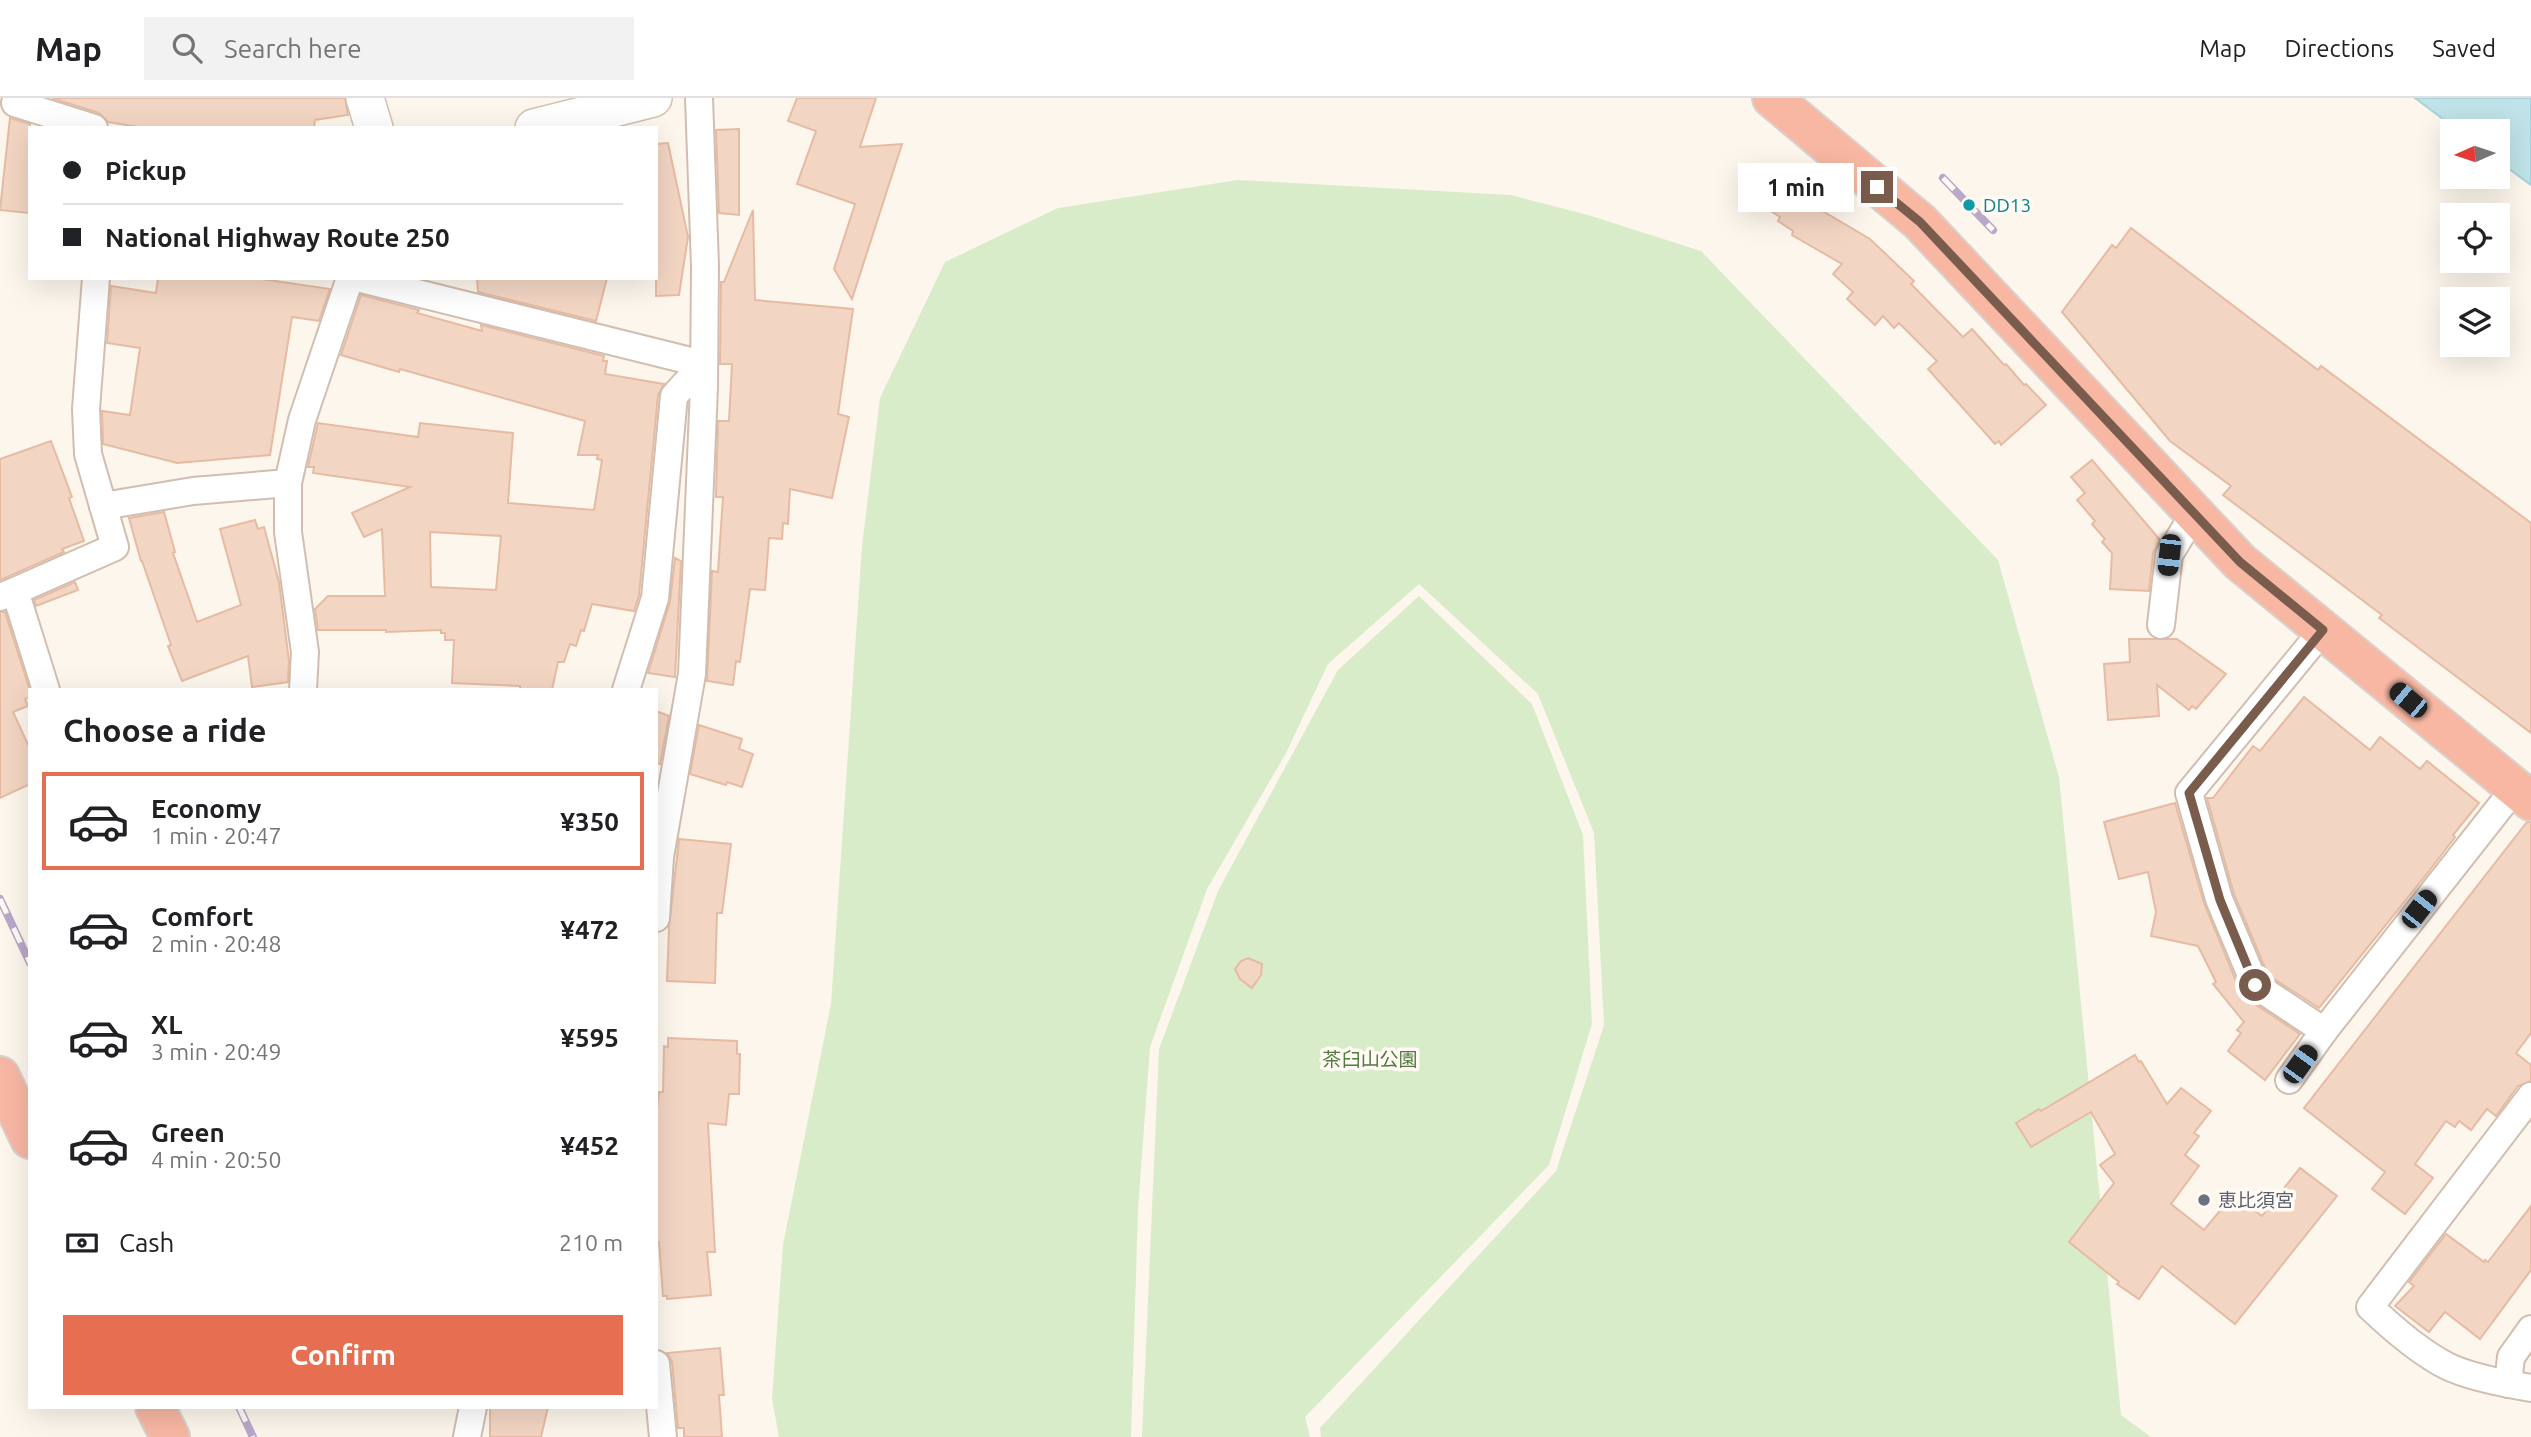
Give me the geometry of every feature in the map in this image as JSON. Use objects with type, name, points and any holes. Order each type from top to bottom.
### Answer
[{"type":"highway","points":[[1772,98],[1920,222],[2240,562],[2523,794]]},
{"type":"highway","points":[[0,1076],[28,1135]]},
{"type":"highway","points":[[156,1409],[170,1437]]},
{"type":"street","points":[[365,98],[373,126]]},
{"type":"street","points":[[542,126],[653,98]]},
{"type":"street","points":[[658,888],[660,857],[692,674],[704,387],[705,266],[699,98]]},
{"type":"street","points":[[13,102],[88,126]]},
{"type":"street","points":[[45,688],[8,594],[115,547],[88,454],[86,409],[96,280]]},
{"type":"street","points":[[303,688],[305,652],[288,532],[288,483],[302,419],[348,280]]},
{"type":"street","points":[[365,280],[703,364]]},
{"type":"street","points":[[627,688],[655,598],[674,396],[703,364]]},
{"type":"street","points":[[103,506],[193,491],[288,483]]},
{"type":"street","points":[[2161,625],[2169,555],[2194,514]]},
{"type":"street","points":[[2323,630],[2189,793],[2220,900],[2255,985],[2324,1031]]},
{"type":"street","points":[[2288,1080],[2324,1031],[2523,794]]},
{"type":"street","points":[[2519,1386],[2448,1367],[2395,1332],[2370,1307],[2531,1096]]},
{"type":"street","points":[[2519,1386],[2511,1357],[2531,1329]]},
{"type":"street","points":[[658,1385],[663,1437]]},
{"type":"street","points":[[467,1437],[472,1409]]},
{"type":"green space","points":[[1238,180],[1511,195],[1588,215],[1701,251],[1998,560],[2059,777],[2121,1415],[2151,1437],[1321,1437],[1320,1428],[1556,1171],[1604,1025],[1594,833],[1538,694],[1419,584],[1328,664],[1286,753],[1207,889],[1150,1047],[1138,1209],[1131,1437],[779,1437],[772,1399],[783,1245],[831,1004],[862,546],[880,398],[945,262],[1058,208]]},
{"type":"green space","name":"茶臼山公園","points":[[1419,596],[1532,704],[1583,835],[1592,1024],[1549,1165],[1305,1417],[1310,1437],[1142,1437],[1159,1049],[1218,891],[1338,670]]},
{"type":"water","points":[[2415,98],[2531,98],[2531,185],[2510,170],[2510,119],[2443,119]]},
{"type":"building","points":[[52,98],[345,98],[348,115],[315,120],[314,126],[132,126],[108,122],[99,113]]},
{"type":"building","points":[[797,98],[876,98],[860,147],[902,144],[852,299],[834,269],[855,204],[797,184],[816,131],[788,121]]},
{"type":"building","points":[[10,118],[30,124],[28,213],[0,210]]},
{"type":"building","points":[[739,129],[739,215],[719,213],[716,130]]},
{"type":"building","points":[[668,143],[688,237],[679,295],[656,296],[658,144]]},
{"type":"building","points":[[1753,170],[1870,239],[1914,281],[1911,284],[1963,337],[1972,329],[2004,365],[2006,364],[2046,405],[2001,445],[1999,441],[1995,444],[1928,369],[1937,361],[1899,323],[1894,328],[1883,316],[1875,325],[1847,299],[1853,292],[1833,274],[1842,264],[1792,235],[1793,231],[1778,221],[1780,217],[1739,190]]},
{"type":"building","points":[[753,210],[755,300],[853,309],[838,414],[849,417],[832,498],[790,489],[788,524],[783,523],[782,539],[769,538],[765,590],[750,589],[740,662],[736,661],[733,685],[707,681],[712,571],[718,572],[723,497],[716,497],[718,421],[729,421],[732,364],[720,364],[721,282],[724,282]]},
{"type":"building","points":[[2131,228],[2318,370],[2321,366],[2531,523],[2531,733],[2379,618],[2382,615],[2223,495],[2231,486],[2170,441],[2062,312],[2112,245],[2116,248]]},
{"type":"building","points":[[158,280],[269,280],[330,289],[319,321],[292,317],[270,455],[177,463],[103,444],[102,411],[130,415],[140,348],[107,343],[111,286],[156,293]]},
{"type":"building","points":[[477,280],[606,280],[596,321],[478,292]]},
{"type":"building","points":[[361,295],[419,310],[417,313],[482,331],[481,325],[604,356],[603,361],[607,361],[605,374],[664,384],[658,395],[639,595],[634,611],[592,604],[584,631],[581,630],[576,646],[570,644],[564,662],[558,662],[552,688],[452,683],[454,640],[445,640],[445,633],[441,633],[441,630],[318,630],[315,609],[328,596],[385,596],[382,529],[364,537],[352,513],[410,487],[313,473],[314,467],[308,467],[318,423],[418,437],[420,423],[513,433],[508,503],[594,510],[602,460],[597,459],[598,455],[578,455],[585,421],[400,369],[399,372],[341,355]],"holes":[[[430,532],[501,536],[496,590],[431,587]]]},
{"type":"building","points":[[51,441],[72,497],[69,498],[84,541],[0,580],[0,459]]},
{"type":"building","points":[[2092,460],[2160,540],[2153,553],[2149,591],[2110,589],[2112,553],[2102,542],[2105,539],[2092,524],[2095,521],[2077,500],[2085,493],[2071,477]]},
{"type":"building","points":[[164,512],[175,552],[173,553],[197,622],[241,605],[220,529],[255,520],[258,529],[264,527],[279,582],[289,661],[288,682],[252,687],[248,656],[182,681],[168,646],[171,645],[141,561],[129,518]]},
{"type":"building","points":[[675,558],[681,561],[675,677],[648,673],[670,602]]},
{"type":"building","points":[[75,582],[78,590],[36,606],[34,600]]},
{"type":"building","points":[[0,612],[5,612],[29,688],[28,698],[25,699],[28,706],[13,712],[28,745],[28,785],[0,798]]},
{"type":"building","points":[[2129,639],[2177,639],[2226,674],[2196,709],[2192,706],[2189,710],[2157,685],[2159,716],[2108,720],[2104,664],[2130,662]]},
{"type":"building","points":[[2304,697],[2370,750],[2380,737],[2420,769],[2427,761],[2479,803],[2426,875],[2319,1008],[2268,975],[2234,894],[2207,798],[2213,798],[2253,746],[2260,751]]},
{"type":"building","points":[[658,712],[669,716],[658,764]]},
{"type":"building","points":[[699,725],[742,739],[739,749],[753,754],[742,787],[690,774]]},
{"type":"building","points":[[2175,803],[2204,903],[2240,991],[2246,998],[2300,1034],[2265,1080],[2228,1051],[2241,1033],[2237,1030],[2244,1022],[2213,984],[2216,982],[2198,946],[2151,936],[2156,912],[2148,872],[2119,879],[2104,822]]},
{"type":"building","points":[[2527,822],[2531,822],[2531,1033],[2516,1053],[2531,1065],[2531,1081],[2518,1086],[2496,1116],[2487,1109],[2471,1130],[2459,1121],[2455,1127],[2446,1121],[2415,1164],[2433,1178],[2405,1214],[2372,1189],[2385,1172],[2304,1108]]},
{"type":"building","points":[[679,839],[731,844],[722,913],[717,913],[715,983],[667,981],[669,927]]},
{"type":"building","points":[[1248,958],[1262,964],[1261,975],[1252,988],[1240,979],[1235,969],[1241,961]]},
{"type":"building","points":[[668,1038],[737,1041],[737,1054],[740,1054],[739,1094],[729,1094],[726,1125],[708,1123],[715,1252],[707,1252],[711,1295],[667,1299],[667,1296],[663,1296],[658,1242],[658,1101],[659,1092],[663,1092],[664,1046],[668,1047]]},
{"type":"building","points":[[2135,1055],[2167,1104],[2181,1088],[2211,1111],[2194,1133],[2199,1136],[2185,1155],[2199,1166],[2171,1204],[2204,1230],[2234,1194],[2262,1216],[2300,1168],[2337,1196],[2235,1324],[2162,1266],[2139,1299],[2117,1284],[2119,1282],[2069,1242],[2114,1183],[2100,1165],[2115,1154],[2091,1112],[2031,1147],[2016,1123]]},
{"type":"building","points":[[2531,1206],[2531,1270],[2480,1339],[2445,1312],[2429,1332],[2395,1306],[2414,1286],[2409,1282],[2446,1234],[2484,1262],[2488,1262]]},
{"type":"building","points":[[720,1348],[724,1395],[719,1395],[722,1437],[684,1437],[684,1428],[678,1428],[672,1362],[667,1353]]},
{"type":"building","points":[[490,1409],[548,1409],[541,1437],[490,1437]]},
{"type":"railway","points":[[1943,178],[1993,230]]},
{"type":"railway","points":[[0,899],[28,959]]},
{"type":"railway","points":[[240,1409],[253,1437]]},
{"type":"place","name":"DD13","points":[[1969,205]]},
{"type":"place","name":"恵比須宮","points":[[2204,1200]]},
{"type":"route","points":[[1877,187],[1920,222],[2240,562],[2323,630],[2189,793],[2220,900],[2255,985]]}]
